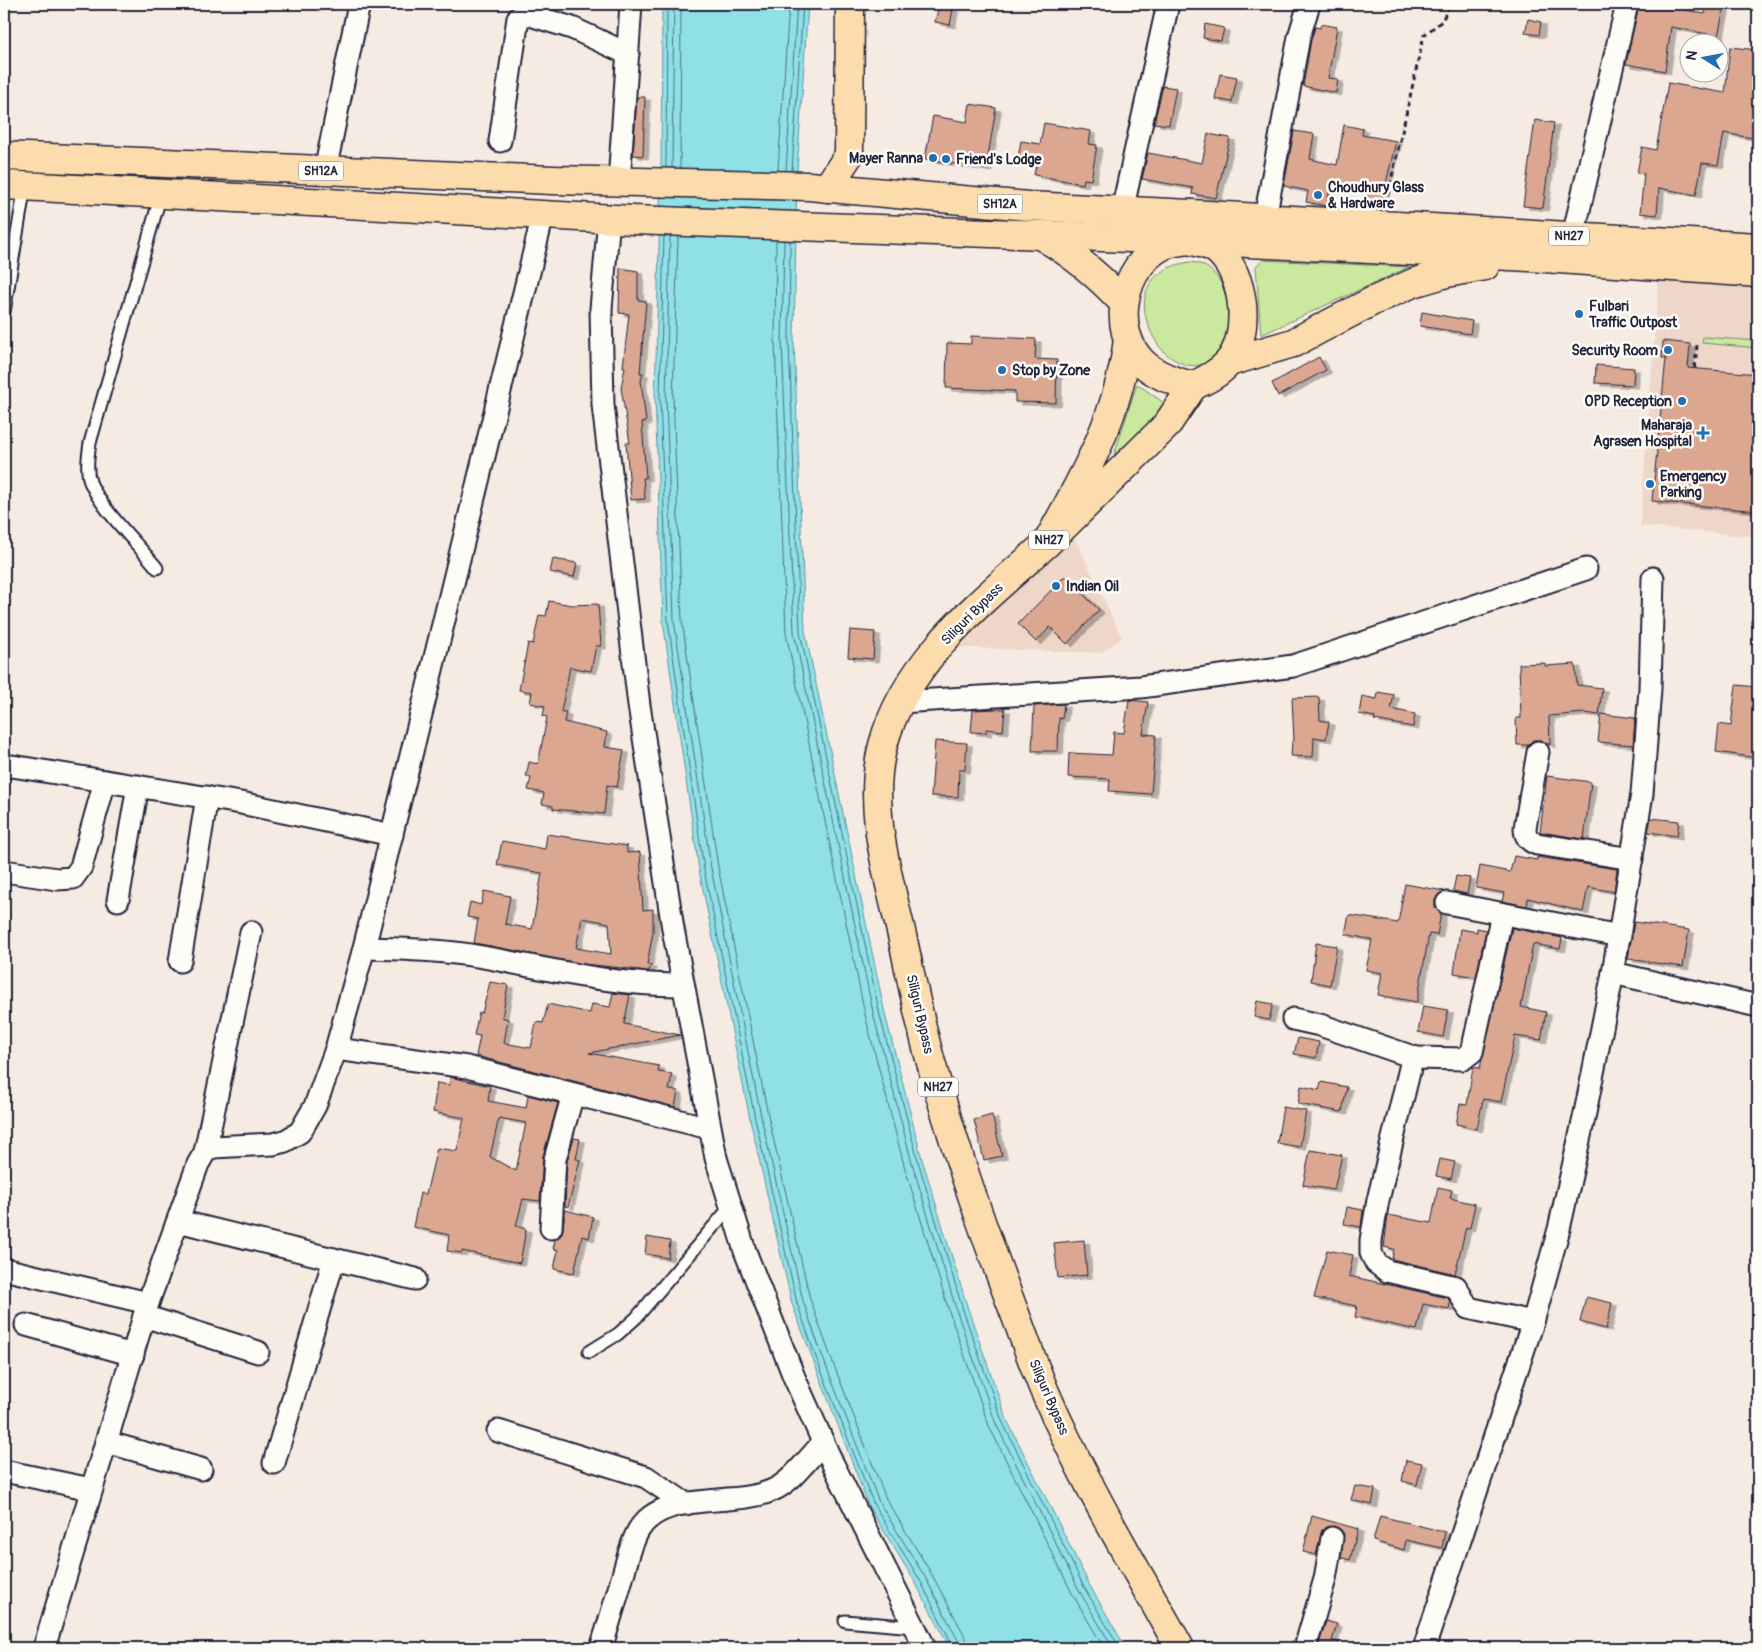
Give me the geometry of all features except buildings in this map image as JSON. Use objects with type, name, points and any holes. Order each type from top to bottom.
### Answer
[{"type":"main road","points":[[850,4],[849,155],[876,190]]},
{"type":"main road","points":[[818,187],[849,155]]},
{"type":"main road","name":"SH12A","points":[[4,156],[628,183],[876,190],[942,199],[1122,211],[1190,227]]},
{"type":"main road","name":"SH12A","points":[[14,185],[543,215],[809,226],[1036,233],[1190,227]]},
{"type":"main road","name":"NH27","points":[[1193,386],[1177,382],[1152,370],[1142,362],[1128,339],[1123,315],[1124,303],[1133,278],[1150,256],[1161,246],[1190,227],[1265,218],[1758,247]]},
{"type":"main road","name":"NH27","points":[[1190,227],[1530,257],[1758,273]]},
{"type":"main road","name":"NH27","points":[[1190,227],[1204,244],[1216,250],[1227,262],[1236,277],[1242,297],[1242,318],[1238,340],[1229,362]]},
{"type":"main road","name":"SH12A","points":[[1036,233],[1062,247],[1093,272],[1124,303]]},
{"type":"main road","name":"NH27","points":[[1047,542],[1166,426],[1193,386],[1210,378],[1229,362],[1293,343],[1371,302],[1413,283],[1447,273],[1530,257]]},
{"type":"main road","name":"NH27","points":[[1047,542],[1093,459],[1113,407],[1128,339]]},
{"type":"main road","name":"Siliguri Bypass","points":[[1047,542],[973,610],[914,677],[900,702],[883,746],[877,786],[879,819],[885,859],[922,1025],[951,1132],[979,1217],[1045,1392],[1100,1504],[1180,1648]]},
{"type":"street","points":[[325,171],[358,4]]},
{"type":"street","points":[[628,183],[628,54],[631,4]]},
{"type":"street","points":[[1122,211],[1168,4]]},
{"type":"street","points":[[1265,218],[1300,37],[1309,4]]},
{"type":"street","points":[[1572,236],[1627,4]]},
{"type":"street","points":[[500,141],[518,18],[524,13],[572,28],[628,54]]},
{"type":"street","points":[[205,1152],[221,1146],[273,1144],[284,1141],[300,1132],[315,1106],[336,1049],[364,948],[543,215]]},
{"type":"street","points":[[621,219],[601,309],[603,405],[639,705],[683,984],[709,1128],[730,1207],[794,1378],[823,1443],[925,1648]]},
{"type":"street","points":[[900,702],[1141,687],[1293,666],[1586,569]]},
{"type":"street","points":[[1424,1648],[1533,1322],[1560,1229],[1613,973],[1632,859],[1646,758],[1653,578]]},
{"type":"street","points":[[1538,752],[1525,828],[1525,834],[1530,841],[1537,844],[1632,859]]},
{"type":"street","points":[[4,766],[207,797],[392,835]]},
{"type":"street","points":[[4,871],[57,879],[73,878],[81,866],[105,781]]},
{"type":"street","points":[[118,900],[138,786]]},
{"type":"street","points":[[180,961],[207,797]]},
{"type":"street","points":[[1447,903],[1620,936]]},
{"type":"street","points":[[1293,1019],[1320,1025],[1416,1058],[1463,1059],[1472,1052],[1502,914]]},
{"type":"street","points":[[44,1648],[146,1309],[195,1171],[205,1152],[251,932]]},
{"type":"street","points":[[364,948],[410,950],[480,957],[648,986],[683,984]]},
{"type":"street","points":[[1613,973],[1758,1006]]},
{"type":"street","points":[[336,1049],[467,1067],[709,1128]]},
{"type":"street","points":[[1416,1058],[1411,1064],[1378,1200],[1371,1240],[1372,1258],[1381,1268],[1387,1271],[1456,1287],[1468,1308],[1533,1322]]},
{"type":"street","points":[[551,1228],[555,1159],[573,1094]]},
{"type":"street","points":[[178,1222],[415,1279]]},
{"type":"street","points":[[274,1463],[334,1259]]},
{"type":"street","points":[[4,1269],[146,1309],[258,1352]]},
{"type":"street","points":[[26,1326],[133,1355]]},
{"type":"street","points":[[498,1431],[646,1477],[686,1504]]},
{"type":"street","points":[[106,1442],[201,1469]]},
{"type":"street","points":[[601,1648],[632,1547],[639,1530],[651,1517],[666,1508],[736,1499],[773,1490],[786,1481],[823,1443]]},
{"type":"street","points":[[4,1471],[91,1489]]},
{"type":"street","points":[[1305,1648],[1325,1579],[1332,1538]]},
{"type":"lane","points":[[4,312],[14,185]]},
{"type":"lane","points":[[158,568],[100,499],[90,481],[88,469],[90,443],[162,192]]},
{"type":"lane","points":[[589,1352],[618,1334],[636,1318],[730,1207]]},
{"type":"lane","points":[[845,1621],[914,1627]]},
{"type":"path","points":[[1381,226],[1424,35],[1442,22],[1450,4]]},
{"type":"path","points":[[1695,368],[1697,345]]},
{"type":"shaded area","name":"Maharaja Agrasen Hospital","points":[[1659,274],[1758,280],[1758,537],[1640,526]]},
{"type":"shaded area","name":"Indian Oil","points":[[1073,534],[1122,638],[1100,653],[946,647]]},
{"type":"green space","points":[[1263,260],[1409,267],[1261,335],[1256,266]]},
{"type":"green space","points":[[1190,262],[1207,268],[1219,281],[1227,299],[1229,318],[1226,338],[1218,354],[1205,364],[1187,365],[1178,362],[1163,351],[1150,329],[1144,303],[1146,291],[1161,272]]},
{"type":"green space","points":[[1703,337],[1758,341],[1758,348],[1702,343]]},
{"type":"green space","points":[[1137,384],[1170,407],[1114,455]]},
{"type":"water","points":[[662,4],[808,4],[797,171],[794,342],[805,631],[885,1014],[922,1159],[968,1309],[1007,1420],[1090,1586],[1126,1648],[950,1648],[915,1582],[869,1507],[792,1304],[750,1119],[699,870],[663,621],[655,397],[661,173]]},
{"type":"place","name":"Mayer Ranna","points":[[933,158]]},
{"type":"place","name":"Friend's Lodge","points":[[946,159]]},
{"type":"place","name":"Choudhury Glass & Hardware","points":[[1318,195]]},
{"type":"place","name":"Fulbari Traffic Outpost","points":[[1579,314]]},
{"type":"place","name":"Security Room","points":[[1668,350]]},
{"type":"place","name":"Stop by Zone","points":[[1002,370]]},
{"type":"place","name":"OPD Reception","points":[[1682,401]]},
{"type":"place","name":"Maharaja Agrasen Hospital","points":[[1703,433]]},
{"type":"place","name":"Emergency Parking","points":[[1650,484]]},
{"type":"place","name":"Indian Oil","points":[[1056,586]]}]
